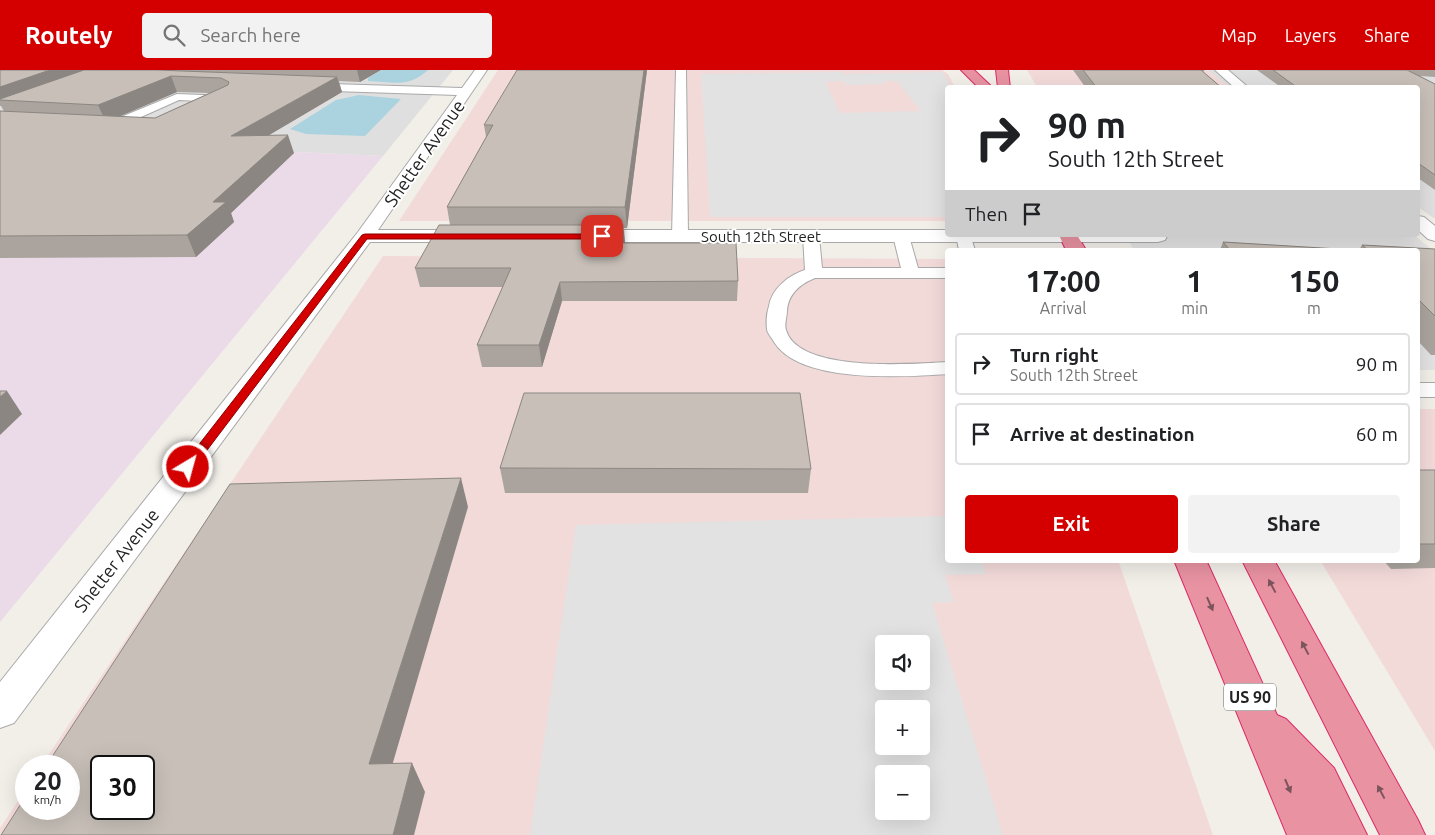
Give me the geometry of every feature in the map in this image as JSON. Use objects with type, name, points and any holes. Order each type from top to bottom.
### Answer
[{"type":"highway","points":[[967,70],[984,85]]},
{"type":"highway","points":[[1002,70],[1004,85]]},
{"type":"highway","name":"US 90","points":[[1191,563],[1309,835]]},
{"type":"highway","points":[[1260,563],[1403,835]]},
{"type":"highway","points":[[1259,717],[1320,782],[1345,835]]},
{"type":"street","name":"Shetter Avenue","points":[[0,711],[365,236],[481,70]]},
{"type":"street","points":[[1221,70],[1240,85]]},
{"type":"street","points":[[286,85],[466,92]]},
{"type":"street","points":[[1420,223],[1435,234]]},
{"type":"street","points":[[365,236],[483,236]]},
{"type":"street","name":"South 12th Street","points":[[572,236],[901,236],[965,243],[1136,237]]},
{"type":"street","points":[[1420,390],[1435,390]]},
{"type":"lane","points":[[680,236],[681,70]]},
{"type":"lane","points":[[135,129],[103,127],[177,97],[227,99],[203,111]]},
{"type":"lane","points":[[812,236],[814,273]]},
{"type":"lane","points":[[901,236],[911,273]]},
{"type":"lane","points":[[945,273],[814,273],[801,276],[795,279],[781,298],[776,314],[777,330],[783,342],[794,352],[826,364],[858,370],[945,368]]},
{"type":"shaded area","points":[[0,70],[453,70],[383,156],[0,138]]},
{"type":"shaded area","points":[[498,70],[942,70],[948,74],[954,85],[945,85],[945,221],[399,221]]},
{"type":"shaded area","points":[[1027,70],[1207,70],[1226,85],[1036,85]]},
{"type":"shaded area","points":[[1207,70],[1435,70],[1435,219],[1420,208],[1420,85],[1226,85]]},
{"type":"shaded area","points":[[943,72],[950,85],[945,85],[945,217],[710,217],[701,74]],"holes":[[[844,81],[846,85],[885,84],[883,81],[897,81],[921,111],[840,113],[825,82]]]},
{"type":"shaded area","points":[[0,138],[383,156],[0,622]]},
{"type":"shaded area","points":[[1126,237],[1416,237],[1435,252],[1435,370],[1420,370],[1420,248],[1133,248]]},
{"type":"shaded area","points":[[383,256],[945,259],[945,563],[1119,563],[1213,835],[0,835],[0,828],[15,806],[15,820],[80,820],[80,755],[48,755]]},
{"type":"shaded area","points":[[1420,409],[1435,409],[1435,751],[1322,563],[1420,563]]},
{"type":"shaded area","points":[[945,516],[945,563],[982,563],[986,574],[945,575],[954,602],[932,603],[1003,835],[530,835],[576,525]]},
{"type":"water","points":[[382,70],[428,70],[421,76],[407,82],[368,81],[368,78]]},
{"type":"water","points":[[359,95],[401,99],[365,136],[306,134],[290,129],[336,100]]},
{"type":"building","points":[[0,70],[50,70],[0,87]]},
{"type":"building","points":[[84,70],[157,70],[337,77],[231,136],[288,135],[213,202],[226,202],[187,235],[0,236],[0,111],[155,118],[228,85],[229,82],[221,78],[171,76],[98,105],[0,100]]},
{"type":"building","points":[[517,70],[644,70],[625,207],[447,207],[493,125],[484,125]]},
{"type":"building","points":[[1083,70],[1201,70],[1218,85],[1095,85]]},
{"type":"building","points":[[1273,70],[1407,70],[1435,84],[1435,175],[1420,164],[1420,85],[1294,85]]},
{"type":"building","points":[[439,225],[623,225],[621,243],[736,243],[738,281],[560,282],[539,345],[477,345],[511,268],[415,268]]},
{"type":"building","points":[[1223,242],[1322,248],[1228,248]]},
{"type":"building","points":[[1362,245],[1417,248],[1366,248]]},
{"type":"building","points":[[1420,248],[1435,249],[1435,316],[1420,301]]},
{"type":"building","points":[[0,391],[7,391],[0,397]]},
{"type":"building","points":[[524,393],[800,393],[811,469],[500,468]]},
{"type":"building","points":[[1420,470],[1435,470],[1435,544],[1420,544]]},
{"type":"building","points":[[461,478],[369,764],[412,763],[393,835],[1,835],[15,813],[15,820],[80,820],[80,755],[53,755],[230,484]]},
{"type":"route","points":[[188,467],[365,236],[602,236]]}]
